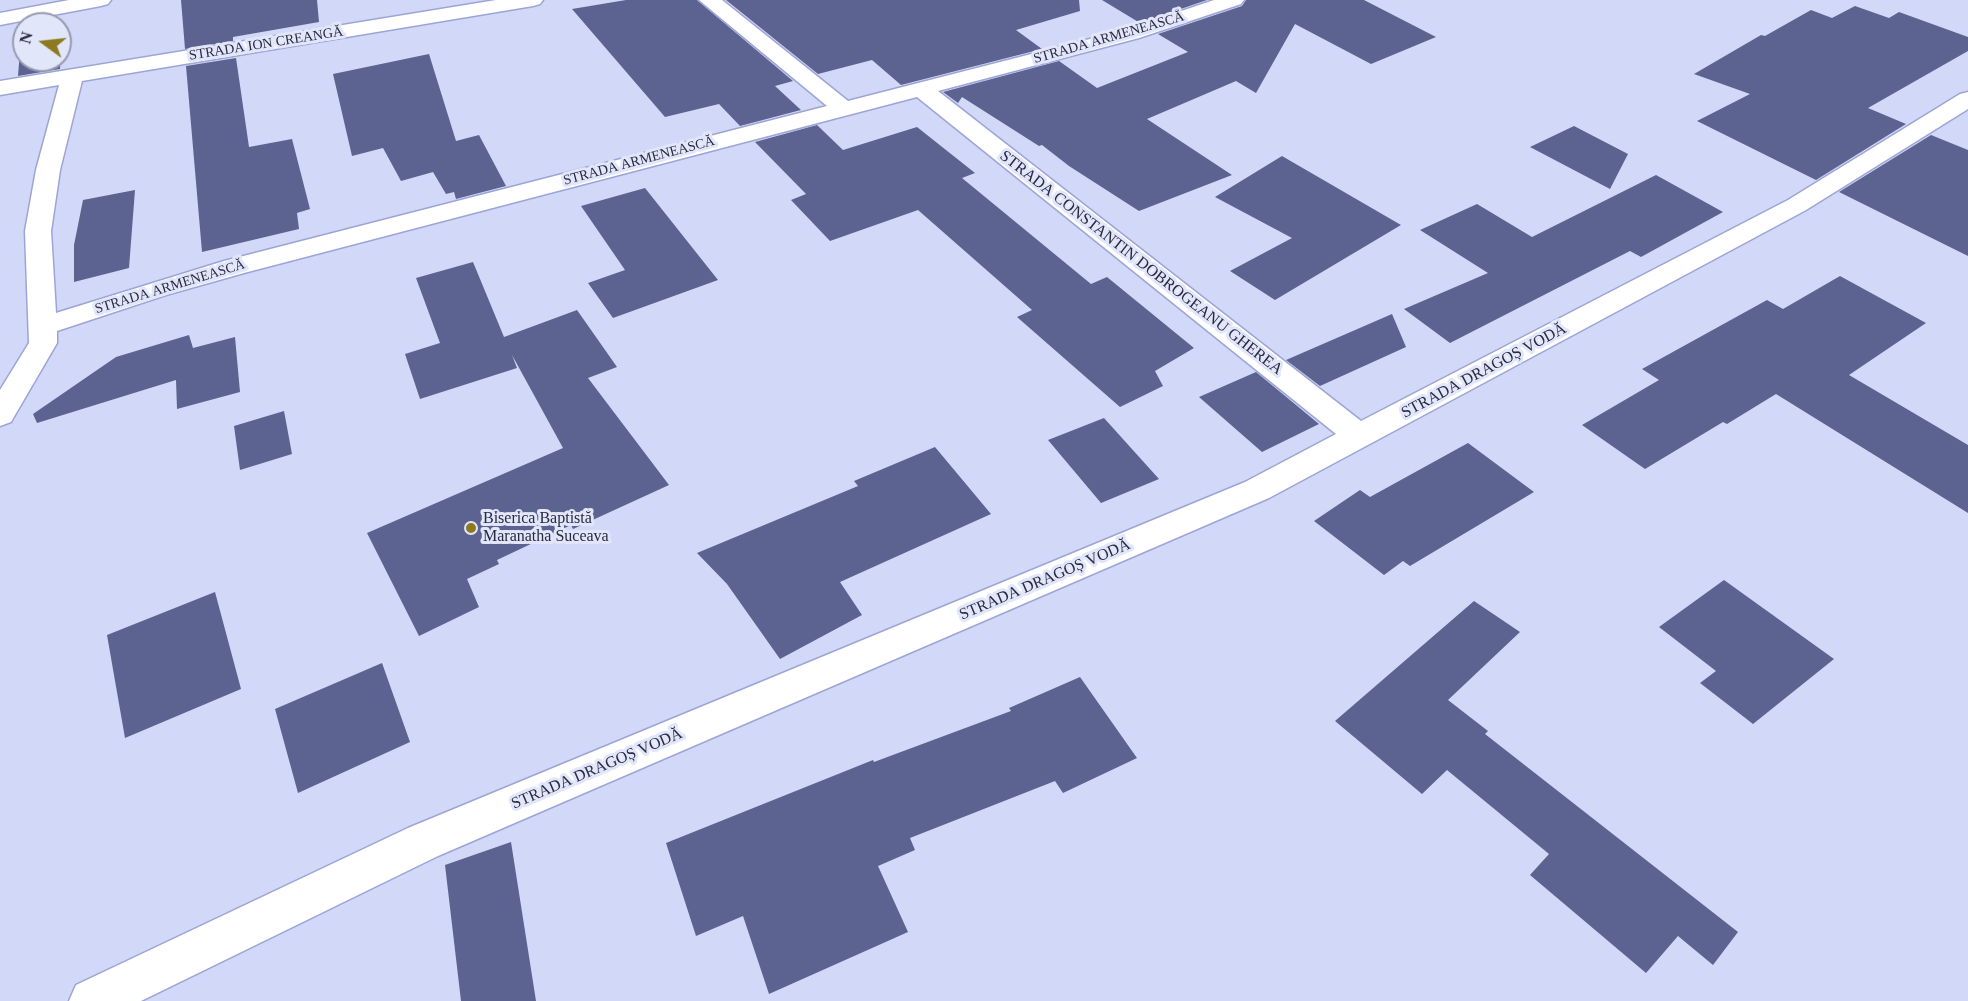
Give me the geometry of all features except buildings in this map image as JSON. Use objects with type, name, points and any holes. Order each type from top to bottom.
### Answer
[{"type":"street","points":[[0,19],[101,0]]},
{"type":"street","name":"STRADA ION CREANGĂ","points":[[0,88],[532,0]]},
{"type":"street","points":[[709,0],[844,109]]},
{"type":"street","name":"STRADA ARMENEASCĂ","points":[[44,326],[156,289],[223,270],[922,90],[1131,34],[1234,0]]},
{"type":"street","points":[[0,415],[43,343],[38,231],[48,170],[72,76]]},
{"type":"street","name":"STRADA CONSTANTIN DOBROGEANU GHEREA","points":[[922,90],[1360,437]]},
{"type":"street","name":"STRADA DRAGOȘ VODĂ","points":[[93,1001],[423,842],[1257,490],[1797,205],[1968,99]]},
{"type":"place","name":"Biserica Baptistă Maranatha Suceava","points":[[471,528]]}]
